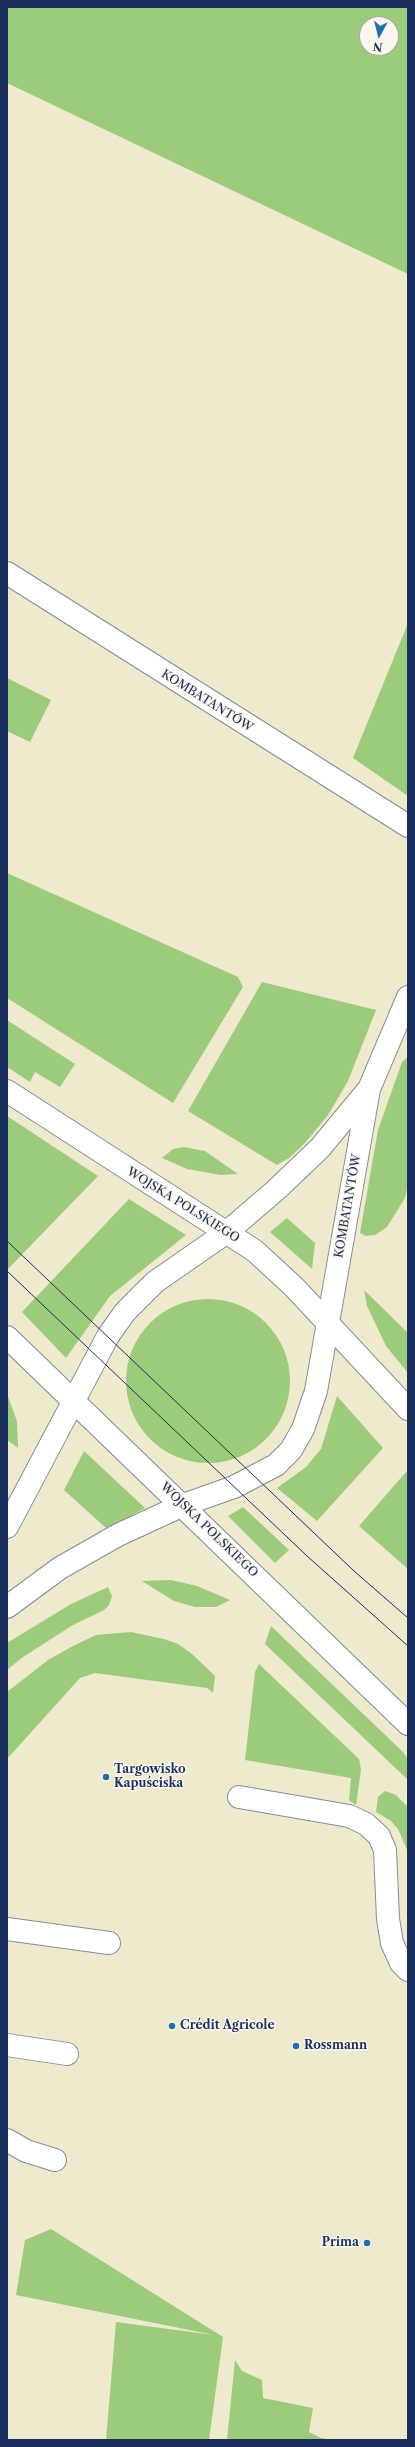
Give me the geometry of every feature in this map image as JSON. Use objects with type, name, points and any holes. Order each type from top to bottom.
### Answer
[{"type":"street","name":"KOMBATANTÓW","points":[[7,573],[408,826]]},
{"type":"street","name":"KOMBATANTÓW","points":[[7,1527],[73,1400],[108,1336],[124,1312],[155,1282],[227,1232],[276,1190],[320,1148],[369,1089],[406,1010]]},
{"type":"street","name":"KOMBATANTÓW","points":[[7,1607],[60,1568],[96,1547],[183,1505],[234,1487],[276,1465],[291,1450],[303,1429],[316,1391],[369,1089]]},
{"type":"street","name":"WOJSKA POLSKIEGO","points":[[7,1092],[227,1232],[275,1269],[328,1323],[408,1409]]},
{"type":"street","name":"WOJSKA POLSKIEGO","points":[[7,1337],[183,1505],[408,1724]]},
{"type":"street","points":[[239,1797],[349,1816],[366,1824],[379,1836],[385,1850],[388,1919],[392,1943],[401,1963],[408,1970]]},
{"type":"street","points":[[7,1929],[109,1943]]},
{"type":"street","points":[[7,2045],[67,2054]]},
{"type":"street","points":[[7,2140],[26,2151],[55,2160]]},
{"type":"green space","points":[[7,7],[408,7],[408,274],[7,83]]},
{"type":"green space","points":[[408,623],[408,796],[353,758]]},
{"type":"green space","points":[[7,678],[51,700],[30,742],[7,731]]},
{"type":"green space","points":[[7,873],[238,977],[243,987],[173,1103],[7,998]]},
{"type":"green space","points":[[262,982],[376,1010],[348,1081],[328,1115],[305,1143],[289,1158],[277,1165],[188,1111]]},
{"type":"green space","points":[[7,1020],[75,1064],[60,1087],[35,1072],[30,1082],[7,1067]]},
{"type":"green space","points":[[408,1057],[408,1184],[405,1198],[387,1227],[375,1235],[366,1236],[360,1233],[378,1130],[402,1062]]},
{"type":"green space","points":[[7,1116],[98,1176],[7,1270]]},
{"type":"green space","points":[[184,1147],[205,1151],[238,1174],[221,1175],[187,1169],[162,1158],[173,1149]]},
{"type":"green space","points":[[129,1199],[186,1235],[110,1296],[66,1358],[22,1312]]},
{"type":"green space","points":[[287,1218],[315,1243],[312,1269],[270,1232]]},
{"type":"green space","points":[[364,1290],[408,1333],[408,1373],[386,1346],[367,1306]]},
{"type":"green space","points":[[208,1299],[232,1303],[247,1309],[266,1323],[280,1342],[286,1357],[290,1381],[286,1405],[280,1420],[266,1439],[247,1453],[232,1459],[208,1463],[184,1459],[169,1453],[150,1439],[136,1420],[130,1405],[126,1381],[130,1357],[136,1342],[150,1323],[169,1309],[184,1303]]},
{"type":"green space","points":[[7,1394],[17,1421],[18,1448],[7,1440]]},
{"type":"green space","points":[[337,1396],[383,1448],[317,1521],[277,1488],[306,1467],[321,1449]]},
{"type":"green space","points":[[84,1451],[145,1508],[107,1529],[64,1490]]},
{"type":"green space","points":[[406,1472],[408,1474],[408,1569],[359,1526]]},
{"type":"green space","points":[[243,1507],[289,1550],[275,1563],[228,1516]]},
{"type":"green space","points":[[171,1580],[197,1586],[230,1600],[216,1607],[195,1607],[174,1601],[142,1581]]},
{"type":"green space","points":[[108,1587],[112,1596],[109,1605],[104,1610],[73,1625],[23,1657],[7,1670],[7,1643],[71,1604]]},
{"type":"green space","points":[[271,1626],[403,1752],[408,1759],[408,1780],[265,1644]]},
{"type":"green space","points":[[131,1632],[164,1639],[178,1644],[192,1654],[215,1676],[213,1693],[207,1688],[95,1673],[80,1678],[7,1759],[7,1692],[48,1660],[73,1646],[96,1635]]},
{"type":"green space","points":[[259,1664],[359,1759],[361,1770],[356,1805],[349,1800],[351,1778],[245,1760],[255,1672]]},
{"type":"green space","points":[[385,1791],[396,1795],[408,1807],[408,1852],[398,1829],[391,1821],[376,1812],[378,1797]]},
{"type":"green space","points":[[51,2229],[223,2337],[209,2440],[106,2440],[116,2322],[214,2335],[16,2295],[25,2240]]},
{"type":"green space","points":[[235,2360],[242,2371],[262,2380],[263,2398],[313,2408],[309,2432],[321,2438],[334,2440],[227,2440]]},
{"type":"tram line","points":[[7,1241],[354,1571],[408,1618]]},
{"type":"tram line","points":[[7,1271],[307,1556],[408,1646]]},
{"type":"place","name":"Targowisko Kapuściska","points":[[106,1777]]},
{"type":"place","name":"Crédit Agricole","points":[[172,2026]]},
{"type":"place","name":"Rossmann","points":[[296,2046]]},
{"type":"place","name":"Prima","points":[[367,2243]]}]
